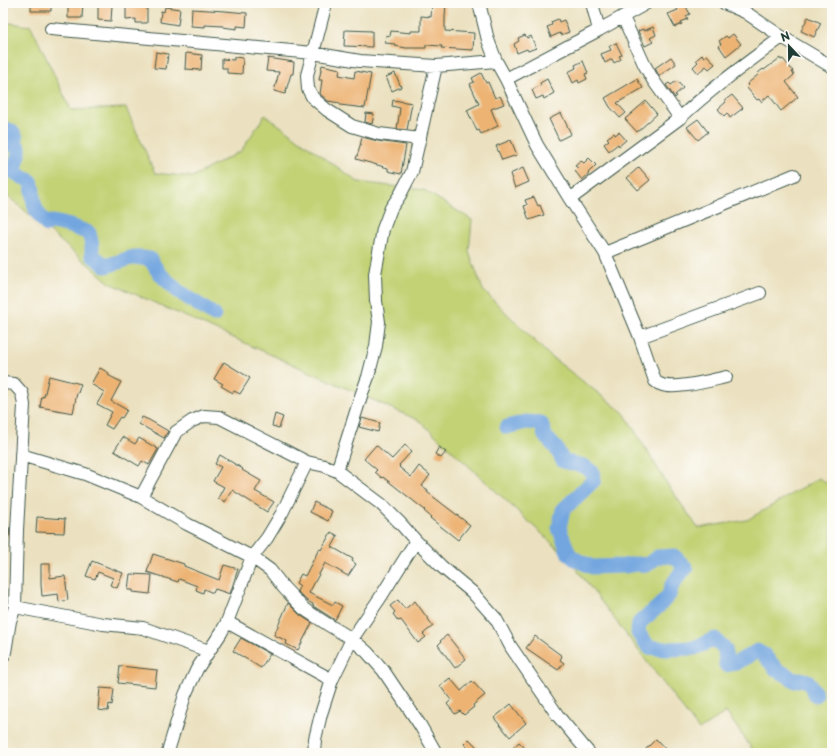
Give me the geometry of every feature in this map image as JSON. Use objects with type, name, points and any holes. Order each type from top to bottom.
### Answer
[{"type":"street","points":[[326,3],[307,75],[308,89],[313,98],[352,126],[379,134],[420,140]]},
{"type":"street","points":[[479,3],[488,40],[496,61],[537,145],[605,253],[640,337],[655,380],[660,385],[670,387],[700,383],[726,377]]},
{"type":"street","points":[[592,3],[599,30]]},
{"type":"street","points":[[506,79],[622,18],[647,3]]},
{"type":"street","points":[[724,3],[747,8],[782,37],[832,66]]},
{"type":"street","points":[[622,18],[653,80],[680,118]]},
{"type":"street","points":[[50,29],[313,53],[360,61],[436,66],[496,61]]},
{"type":"street","points":[[570,199],[680,118],[701,99],[782,37]]},
{"type":"street","points":[[337,471],[368,377],[376,346],[379,322],[376,301],[375,274],[383,229],[392,208],[412,172],[436,66]]},
{"type":"street","points":[[605,253],[794,175]]},
{"type":"street","points":[[640,337],[760,293]]},
{"type":"street","points":[[3,383],[14,384],[22,393],[24,405],[17,530],[15,607],[10,621],[3,657]]},
{"type":"street","points":[[141,497],[176,432],[192,421],[204,416],[219,416],[307,462],[325,466],[337,471],[382,504],[442,567],[472,592],[496,619],[511,647],[558,716],[589,753]]},
{"type":"street","points":[[21,455],[85,474],[141,497],[187,524],[252,557],[270,570],[284,588],[304,609],[352,639],[367,652],[383,670],[420,725],[436,753]]},
{"type":"street","points":[[168,753],[185,695],[197,669],[227,622],[252,557],[268,538],[307,462]]},
{"type":"street","points":[[314,753],[315,739],[321,714],[332,680],[352,639],[416,541]]},
{"type":"street","points":[[15,607],[103,624],[143,628],[208,650]]},
{"type":"street","points":[[227,622],[332,680]]},
{"type":"green space","points":[[3,22],[31,26],[71,110],[126,108],[155,173],[192,177],[241,151],[265,115],[358,182],[424,190],[472,220],[469,252],[483,290],[550,356],[624,413],[666,482],[698,528],[747,520],[819,478],[832,487],[832,753],[755,753],[726,712],[699,730],[568,558],[420,421],[110,283],[3,192]]},
{"type":"building","points":[[31,3],[51,3],[51,11],[31,11]]},
{"type":"building","points":[[68,3],[83,3],[82,18],[68,18]]},
{"type":"building","points":[[432,3],[446,3],[445,31],[474,33],[473,50],[441,48],[442,46],[426,45],[426,48],[406,48],[395,46],[395,44],[385,43],[386,35],[390,36],[391,31],[411,33],[411,31],[421,31],[421,16],[431,17]]},
{"type":"building","points":[[684,3],[690,14],[686,16],[688,19],[675,27],[668,14],[678,10],[676,7]]},
{"type":"building","points":[[98,4],[112,5],[111,21],[98,20]]},
{"type":"building","points":[[126,6],[147,6],[147,23],[136,23],[136,19],[126,20]]},
{"type":"building","points":[[165,7],[180,9],[178,25],[160,22],[161,11],[164,12]]},
{"type":"building","points":[[192,9],[247,13],[246,27],[237,26],[237,29],[223,26],[191,26]]},
{"type":"building","points":[[808,17],[821,23],[814,37],[801,31]]},
{"type":"building","points":[[558,19],[559,22],[564,20],[569,32],[561,35],[560,33],[551,37],[547,27],[552,25],[551,22]]},
{"type":"building","points":[[653,27],[656,35],[650,38],[653,42],[645,46],[638,31],[643,29],[644,31]]},
{"type":"building","points":[[345,30],[372,31],[372,47],[344,46]]},
{"type":"building","points":[[733,34],[741,44],[726,56],[719,46],[721,44],[719,41],[726,36],[728,38]]},
{"type":"building","points":[[525,35],[527,38],[531,36],[536,48],[528,51],[527,49],[517,53],[514,44],[519,41],[518,38]]},
{"type":"building","points":[[616,43],[622,55],[619,56],[621,59],[614,63],[612,59],[605,63],[601,54],[611,50],[609,46]]},
{"type":"building","points":[[156,52],[168,54],[166,69],[154,68]]},
{"type":"building","points":[[186,53],[202,55],[201,70],[185,69]]},
{"type":"building","points":[[702,55],[704,57],[707,55],[715,64],[709,69],[706,66],[698,73],[693,67],[698,62],[696,60]]},
{"type":"building","points":[[234,57],[243,58],[242,74],[227,73],[227,68],[222,68],[222,59],[234,60]]},
{"type":"building","points":[[671,57],[676,64],[659,76],[655,68]]},
{"type":"building","points":[[268,58],[294,62],[293,74],[291,74],[285,94],[274,91],[279,72],[266,71]]},
{"type":"building","points":[[780,58],[781,60],[783,59],[793,71],[792,72],[794,75],[786,82],[798,97],[781,111],[769,95],[761,102],[759,99],[757,100],[747,88],[749,86],[747,84],[759,74],[758,73]]},
{"type":"building","points":[[583,61],[588,73],[585,74],[587,79],[579,83],[578,80],[573,83],[568,72],[576,68],[575,65]]},
{"type":"building","points":[[322,65],[340,69],[339,75],[354,78],[355,71],[371,74],[365,108],[340,105],[340,103],[328,101],[320,94],[322,80],[319,80]]},
{"type":"building","points":[[395,73],[401,87],[392,91],[386,77]]},
{"type":"building","points":[[481,73],[486,83],[488,82],[495,98],[500,96],[504,104],[491,109],[498,126],[481,134],[479,130],[477,131],[467,110],[479,104],[470,84],[474,82],[472,78]]},
{"type":"building","points":[[547,79],[554,93],[544,99],[543,96],[536,99],[532,90],[541,85],[540,83]]},
{"type":"building","points":[[637,79],[643,88],[617,103],[626,113],[620,118],[610,107],[605,98]]},
{"type":"building","points":[[677,81],[683,88],[675,95],[677,96],[675,98],[666,85],[669,83],[671,85]]},
{"type":"building","points":[[732,95],[743,108],[730,118],[727,113],[724,116],[718,109],[726,102],[724,101]]},
{"type":"building","points":[[393,100],[412,103],[407,130],[397,129],[400,108],[392,106]]},
{"type":"building","points":[[646,101],[657,114],[637,132],[625,119]]},
{"type":"building","points":[[366,113],[374,114],[372,124],[365,122]]},
{"type":"building","points":[[561,113],[571,134],[559,140],[549,119]]},
{"type":"building","points":[[698,119],[708,132],[698,140],[687,127]]},
{"type":"building","points":[[619,132],[626,140],[619,146],[618,144],[609,151],[604,144],[609,140],[607,138],[614,133],[615,135]]},
{"type":"building","points":[[362,137],[406,145],[401,174],[388,171],[388,168],[356,159]]},
{"type":"building","points":[[511,140],[517,155],[502,160],[496,146]]},
{"type":"building","points":[[589,158],[596,165],[582,180],[575,171],[578,168],[575,166],[581,161],[584,163]]},
{"type":"building","points":[[639,167],[650,180],[638,190],[627,178]]},
{"type":"building","points":[[523,168],[529,182],[515,188],[510,174]]},
{"type":"building","points":[[534,197],[538,206],[540,205],[544,215],[529,220],[524,206],[527,205],[525,200]]},
{"type":"building","points":[[224,362],[250,378],[240,394],[234,391],[233,393],[221,386],[223,384],[214,379]]},
{"type":"building","points":[[100,368],[109,373],[108,375],[121,382],[111,401],[127,410],[112,429],[105,425],[112,412],[97,404],[104,392],[91,384]]},
{"type":"building","points":[[49,376],[81,384],[77,393],[73,413],[40,407]]},
{"type":"building","points":[[275,414],[283,417],[279,428],[272,426]]},
{"type":"building","points":[[142,417],[168,431],[164,438],[139,424]]},
{"type":"building","points":[[362,418],[380,423],[378,432],[359,427]]},
{"type":"building","points":[[123,437],[135,444],[139,438],[158,449],[149,465],[142,461],[139,466],[114,451]]},
{"type":"building","points":[[376,445],[392,459],[405,445],[412,451],[399,465],[399,467],[411,477],[419,466],[430,475],[422,486],[428,490],[427,492],[470,525],[458,540],[430,518],[431,517],[424,511],[425,510],[375,472],[377,470],[364,459]]},
{"type":"building","points":[[439,447],[446,452],[441,458],[435,454]]},
{"type":"building","points":[[220,455],[261,481],[255,491],[274,502],[267,512],[232,490],[225,502],[218,498],[224,487],[213,481],[221,467],[215,464]]},
{"type":"building","points":[[314,502],[332,511],[328,521],[310,512]]},
{"type":"building","points":[[37,517],[65,519],[64,533],[36,532]]},
{"type":"building","points":[[3,528],[10,528],[9,536],[3,536]]},
{"type":"building","points":[[331,532],[338,536],[332,547],[353,559],[352,561],[356,564],[348,576],[325,563],[309,593],[333,605],[335,602],[342,606],[335,620],[307,601],[297,591],[300,586],[296,583],[301,574],[305,576],[319,549],[321,550]]},
{"type":"building","points":[[153,554],[184,564],[184,566],[219,580],[224,565],[238,569],[230,594],[215,589],[213,593],[204,589],[203,593],[196,590],[197,586],[179,579],[178,582],[147,572]]},
{"type":"building","points":[[92,561],[123,573],[117,588],[110,585],[113,578],[98,572],[95,579],[86,576]]},
{"type":"building","points":[[41,564],[50,564],[50,578],[65,576],[68,600],[59,602],[58,594],[42,596]]},
{"type":"building","points":[[130,574],[152,575],[150,594],[128,590]]},
{"type":"building","points":[[398,600],[405,609],[415,601],[433,626],[423,634],[426,637],[418,643],[401,620],[398,621],[393,614],[395,612],[390,606]]},
{"type":"building","points":[[288,603],[300,615],[312,623],[298,650],[286,644],[287,641],[274,635]]},
{"type":"building","points":[[447,635],[466,659],[455,668],[438,645]]},
{"type":"building","points":[[535,636],[562,656],[560,660],[564,663],[558,670],[526,648]]},
{"type":"building","points":[[241,638],[270,654],[261,668],[233,651]]},
{"type":"building","points":[[120,666],[157,670],[155,687],[118,683]]},
{"type":"building","points":[[450,678],[461,691],[472,681],[485,695],[464,715],[460,711],[455,714],[447,704],[451,700],[440,686]]},
{"type":"building","points":[[100,688],[114,689],[112,705],[109,704],[108,711],[98,710]]},
{"type":"building","points":[[511,704],[526,723],[510,737],[494,718]]},
{"type":"building","points":[[469,739],[477,747],[472,752],[464,744]]},
{"type":"building","points":[[656,739],[669,753],[642,753]]},
{"type":"building","points":[[519,742],[525,748],[518,753],[513,748]]},
{"type":"waterway","points":[[3,128],[12,132],[16,138],[13,145],[19,148],[19,154],[14,172],[31,181],[33,200],[36,209],[47,225],[52,222],[71,226],[89,233],[92,245],[92,255],[106,266],[134,257],[150,259],[159,273],[178,291],[214,315]]},
{"type":"waterway","points":[[507,427],[526,422],[541,423],[545,436],[556,448],[563,461],[584,466],[592,472],[594,480],[563,510],[559,528],[569,554],[575,559],[592,567],[636,564],[647,565],[657,557],[674,556],[686,568],[671,587],[669,595],[658,607],[639,623],[638,633],[649,647],[666,649],[694,648],[715,639],[725,649],[726,665],[736,663],[757,651],[764,655],[777,670],[787,675],[794,681],[800,679],[808,681],[816,695]]}]
